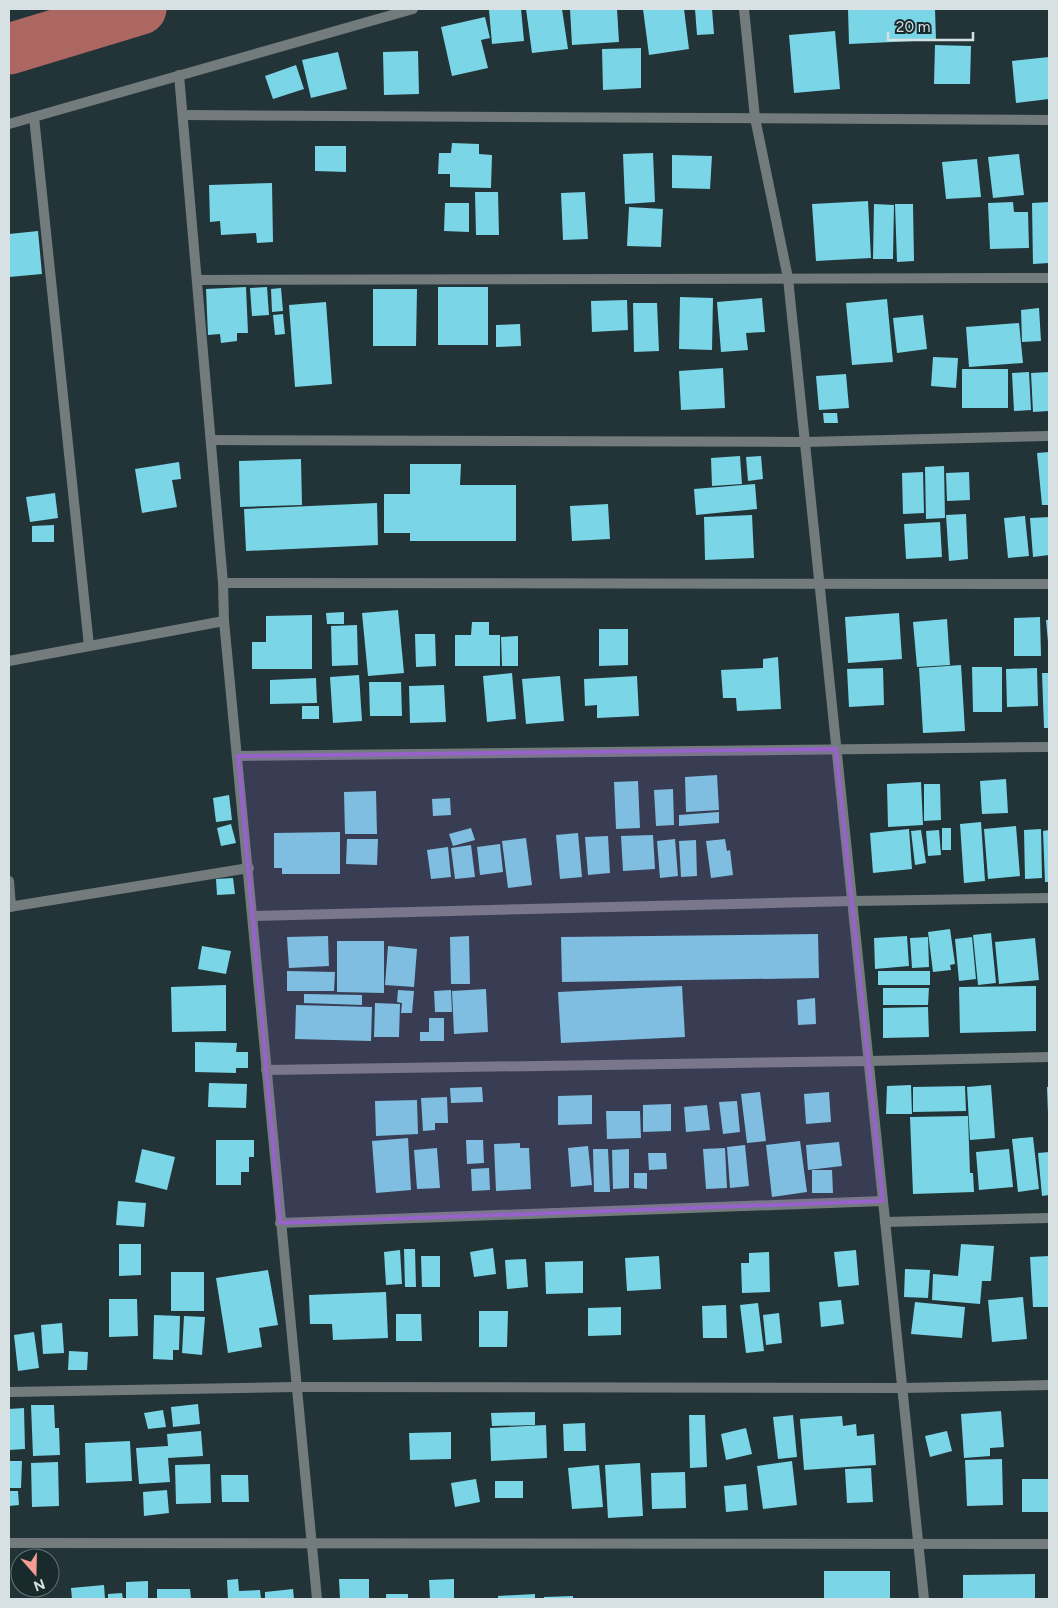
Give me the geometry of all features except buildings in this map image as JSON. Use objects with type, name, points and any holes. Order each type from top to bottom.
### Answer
[{"type":"street","points":[[9,124],[413,9]]},
{"type":"street","points":[[744,9],[755,118],[788,278],[924,1599]]},
{"type":"street","points":[[180,75],[223,583],[224,621],[317,1599]]},
{"type":"street","points":[[182,115],[1049,120]]},
{"type":"street","points":[[34,117],[88,646]]},
{"type":"street","points":[[197,280],[1049,278]]},
{"type":"street","points":[[211,440],[805,442],[1049,436]]},
{"type":"street","points":[[223,583],[1049,584]]},
{"type":"street","points":[[9,661],[224,621]]},
{"type":"street","points":[[238,756],[1049,747]]},
{"type":"street","points":[[9,881],[10,907],[248,868]]},
{"type":"street","points":[[253,916],[1049,898]]},
{"type":"street","points":[[266,1070],[1049,1057]]},
{"type":"street","points":[[280,1224],[883,1200]]},
{"type":"street","points":[[885,1222],[1049,1218]]},
{"type":"street","points":[[9,1392],[296,1387],[903,1388],[1049,1385]]},
{"type":"street","points":[[9,1543],[1049,1544]]},
{"type":"highlighted area","points":[[836,749],[883,1201],[280,1223],[238,756]]},
{"type":"waterway","points":[[9,49],[141,9]]}]
